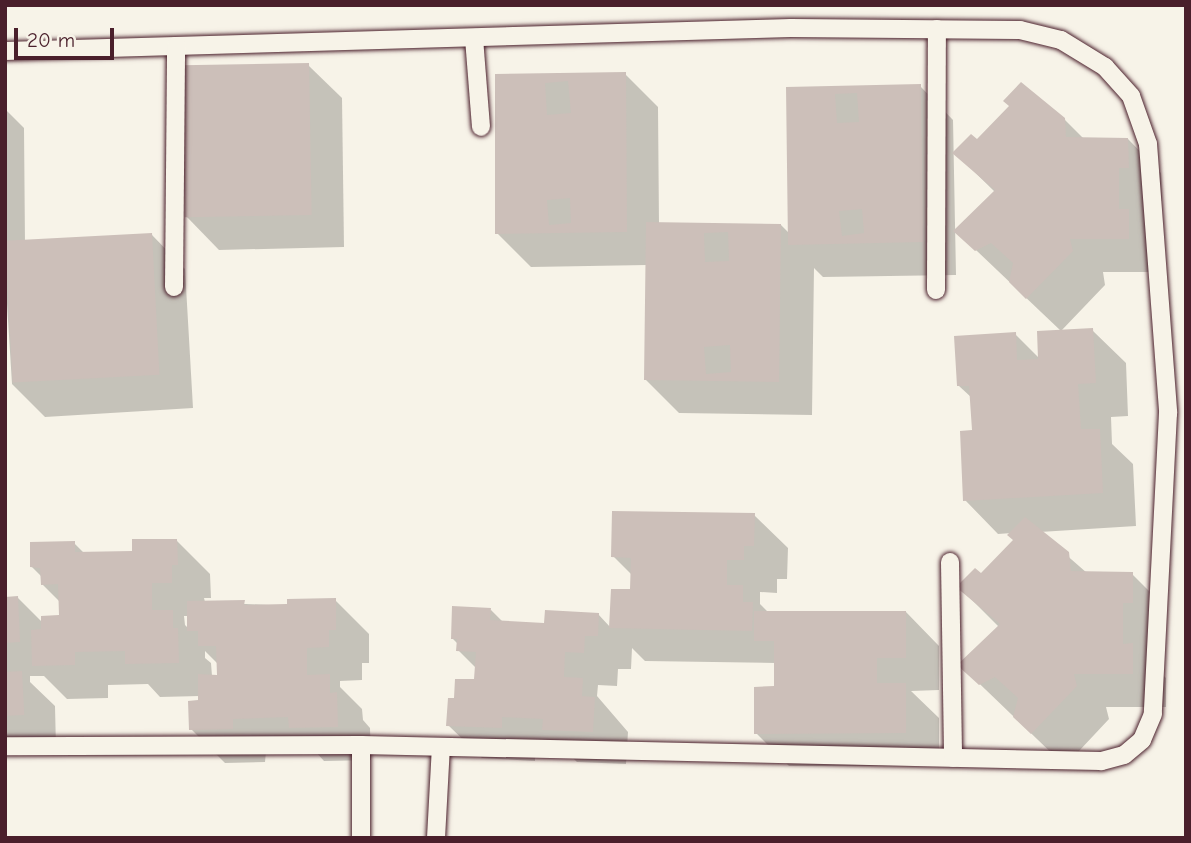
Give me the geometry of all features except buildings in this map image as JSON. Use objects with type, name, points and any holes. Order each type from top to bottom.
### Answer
[{"type":"lane","points":[[5,51],[791,28],[1020,30],[1061,40],[1105,67],[1131,96],[1148,144],[1168,413],[1153,715],[1142,740],[1124,755],[1101,761],[361,745],[5,746]]},
{"type":"lane","points":[[936,290],[937,29]]},
{"type":"lane","points":[[474,38],[481,127]]},
{"type":"lane","points":[[174,287],[176,46]]},
{"type":"lane","points":[[950,562],[953,758]]},
{"type":"lane","points":[[361,745],[361,838]]},
{"type":"lane","points":[[436,838],[441,747]]}]
